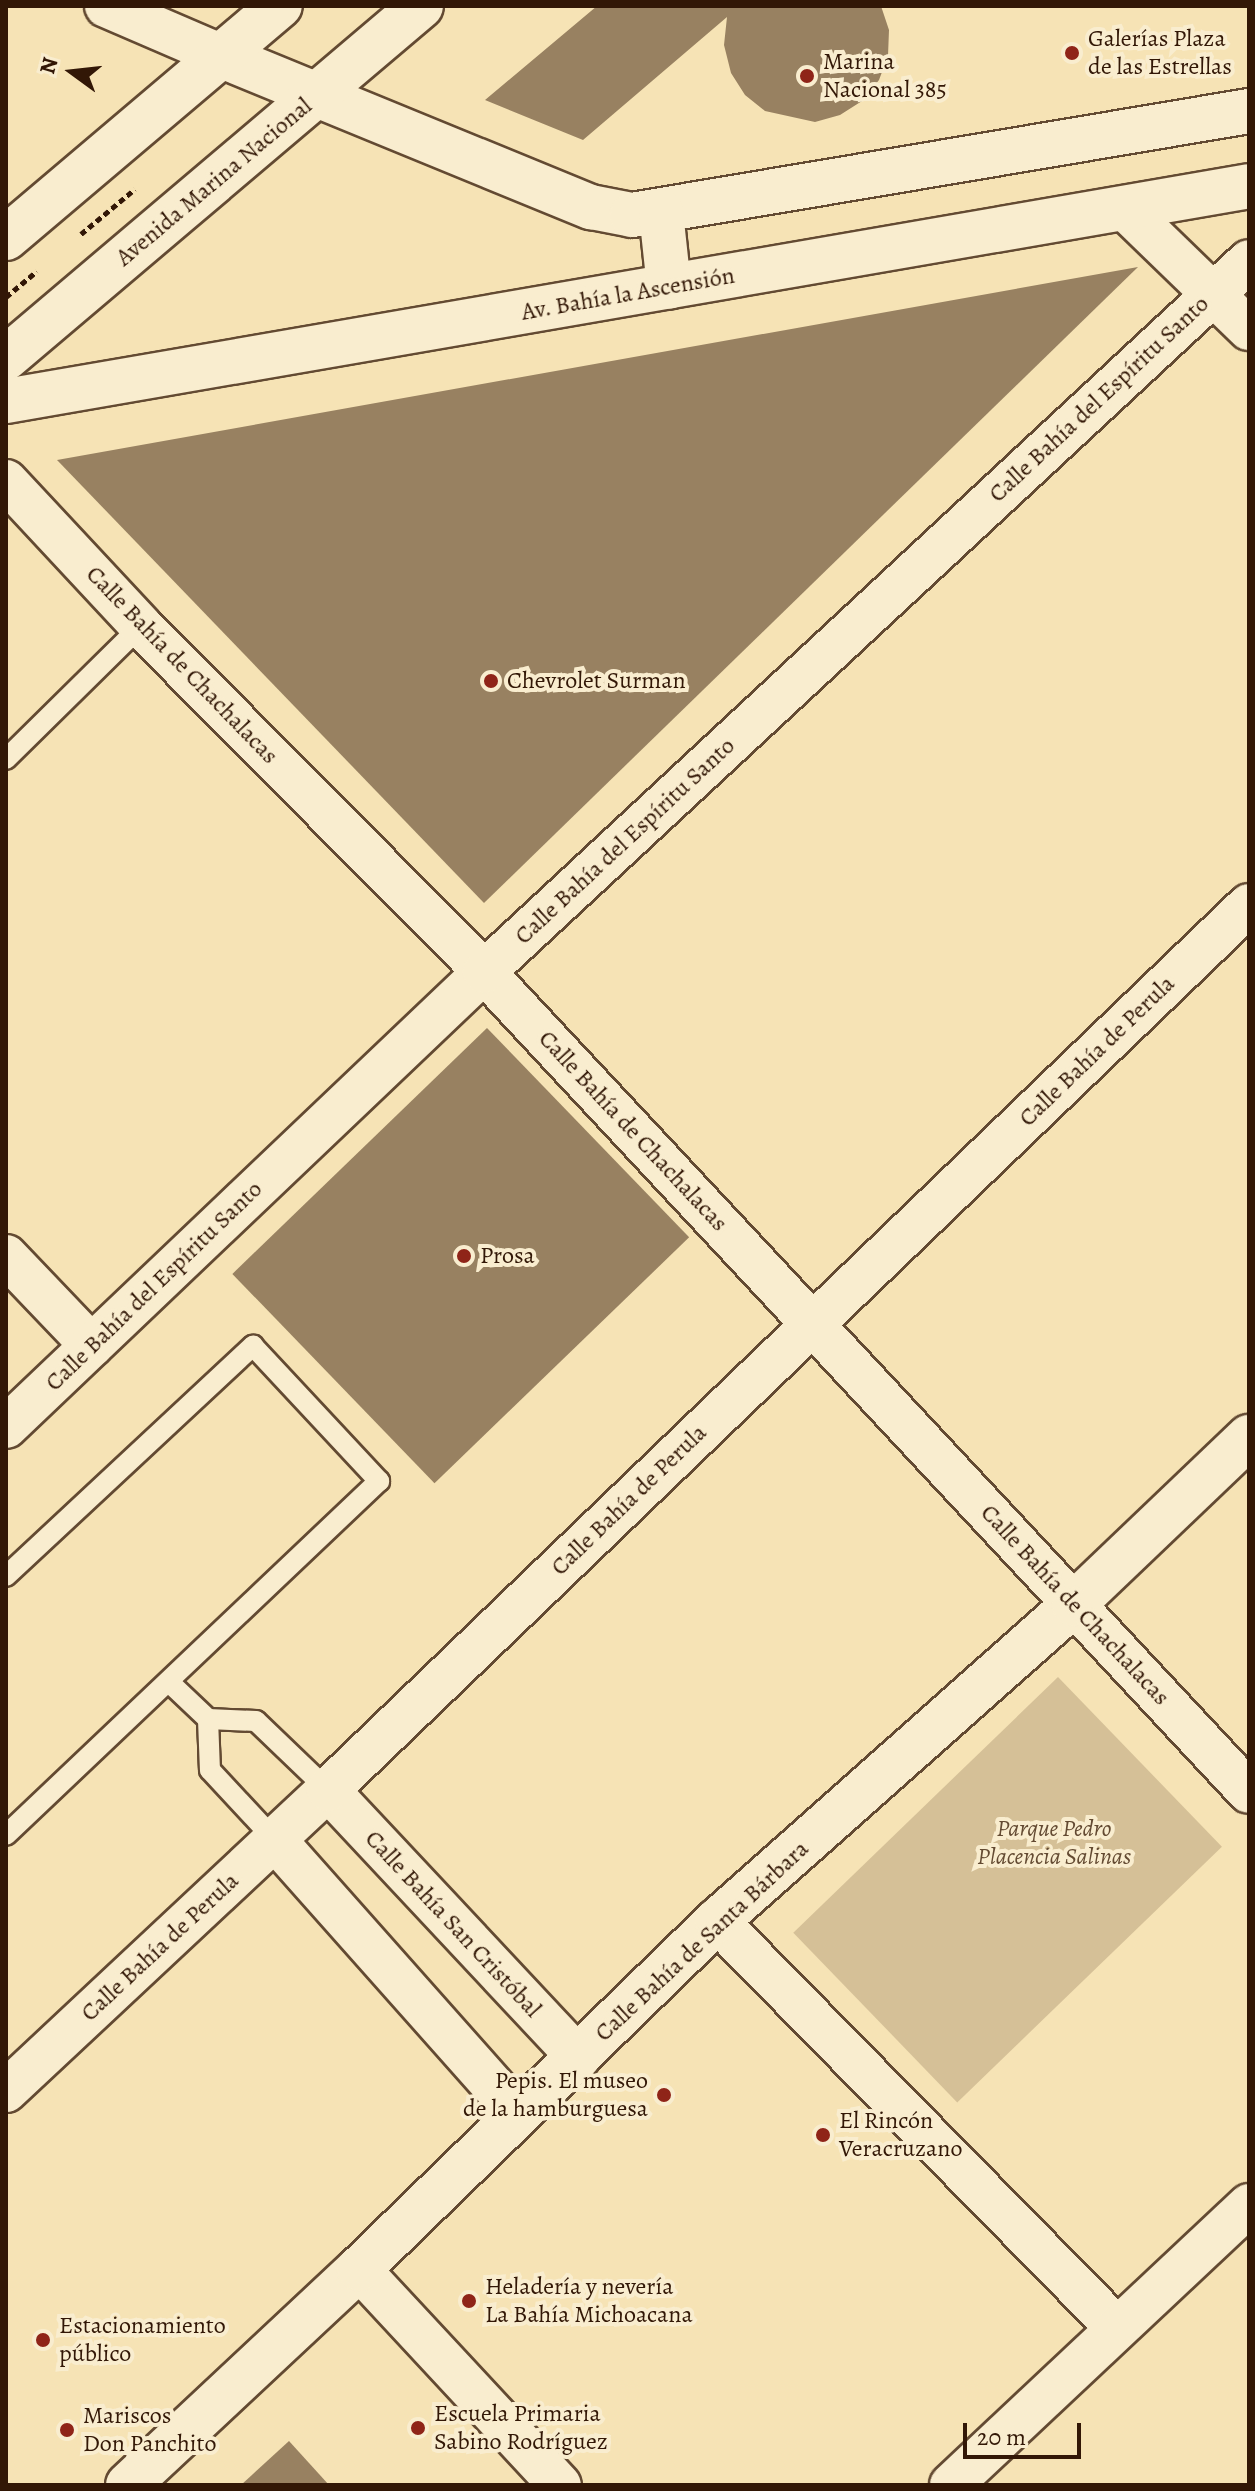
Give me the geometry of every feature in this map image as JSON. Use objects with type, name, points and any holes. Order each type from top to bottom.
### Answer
[{"type":"main road","points":[[6,238],[280,6]]},
{"type":"main road","name":"Avenida Marina Nacional","points":[[6,358],[421,6]]},
{"type":"main road","points":[[222,56],[591,207],[632,215],[1249,111]]},
{"type":"main road","name":"Av. Bahía la Ascensión","points":[[6,401],[1249,186]]},
{"type":"main road","points":[[661,212],[669,287]]},
{"type":"main road","name":"Calle Bahía de Santa Bárbara","points":[[128,2485],[359,2269],[717,1921],[1074,1604],[1249,1437]]},
{"type":"street","points":[[106,6],[222,56]]},
{"type":"street","points":[[1124,208],[1249,329]]},
{"type":"street","name":"Calle Bahía del Espíritu Santo","points":[[6,1427],[484,972],[1249,261]]},
{"type":"street","name":"Calle Bahía de Chachalacas","points":[[6,481],[141,626],[484,972],[1249,1792]]},
{"type":"street","name":"Calle Bahía de Perula","points":[[6,2091],[328,1790],[1249,905]]},
{"type":"street","points":[[6,1256],[92,1346]]},
{"type":"street","name":"Calle Bahía San Cristóbal","points":[[328,1790],[579,2058]]},
{"type":"street","points":[[275,1840],[518,2114]]},
{"type":"street","points":[[717,1921],[1116,2327]]},
{"type":"street","points":[[951,2485],[1249,2205]]},
{"type":"street","points":[[359,2269],[560,2485]]},
{"type":"lane","points":[[6,759],[141,626]]},
{"type":"lane","points":[[6,1576],[253,1346],[379,1481],[170,1683],[6,1835]]},
{"type":"lane","points":[[170,1683],[208,1719],[256,1721],[328,1790]]},
{"type":"lane","points":[[208,1719],[210,1770],[275,1840]]},
{"type":"green space","name":"Parque Pedro Placencia Salinas","points":[[1058,1677],[1222,1847],[957,2102],[793,1933]]},
{"type":"building","name":"Marina Nacional 385","points":[[597,6],[881,6],[889,30],[888,56],[879,80],[862,101],[840,115],[815,122],[765,111],[745,95],[731,73],[724,45],[727,17],[583,140],[485,100]]},
{"type":"building","name":"Chevrolet Surman","points":[[1138,267],[484,903],[57,460]]},
{"type":"building","name":"Prosa","points":[[487,1028],[689,1237],[434,1483],[232,1274]]},
{"type":"building","points":[[289,2441],[329,2485],[241,2485]]},
{"type":"place","name":"Galerías Plaza de las Estrellas","points":[[1072,53]]},
{"type":"place","name":"Marina Nacional 385","points":[[807,76]]},
{"type":"place","name":"Chevrolet Surman","points":[[491,681]]},
{"type":"place","name":"Prosa","points":[[464,1256]]},
{"type":"place","name":"Pepis. El museo de la hamburguesa","points":[[664,2095]]},
{"type":"place","name":"El Rincón Veracruzano","points":[[823,2135]]},
{"type":"place","name":"Heladería y nevería La Bahía Michoacana","points":[[469,2301]]},
{"type":"place","name":"Estacionamiento público","points":[[43,2340]]},
{"type":"place","name":"Escuela Primaria Sabino Rodríguez","points":[[418,2428]]},
{"type":"place","name":"Mariscos Don Panchito","points":[[67,2430]]}]
